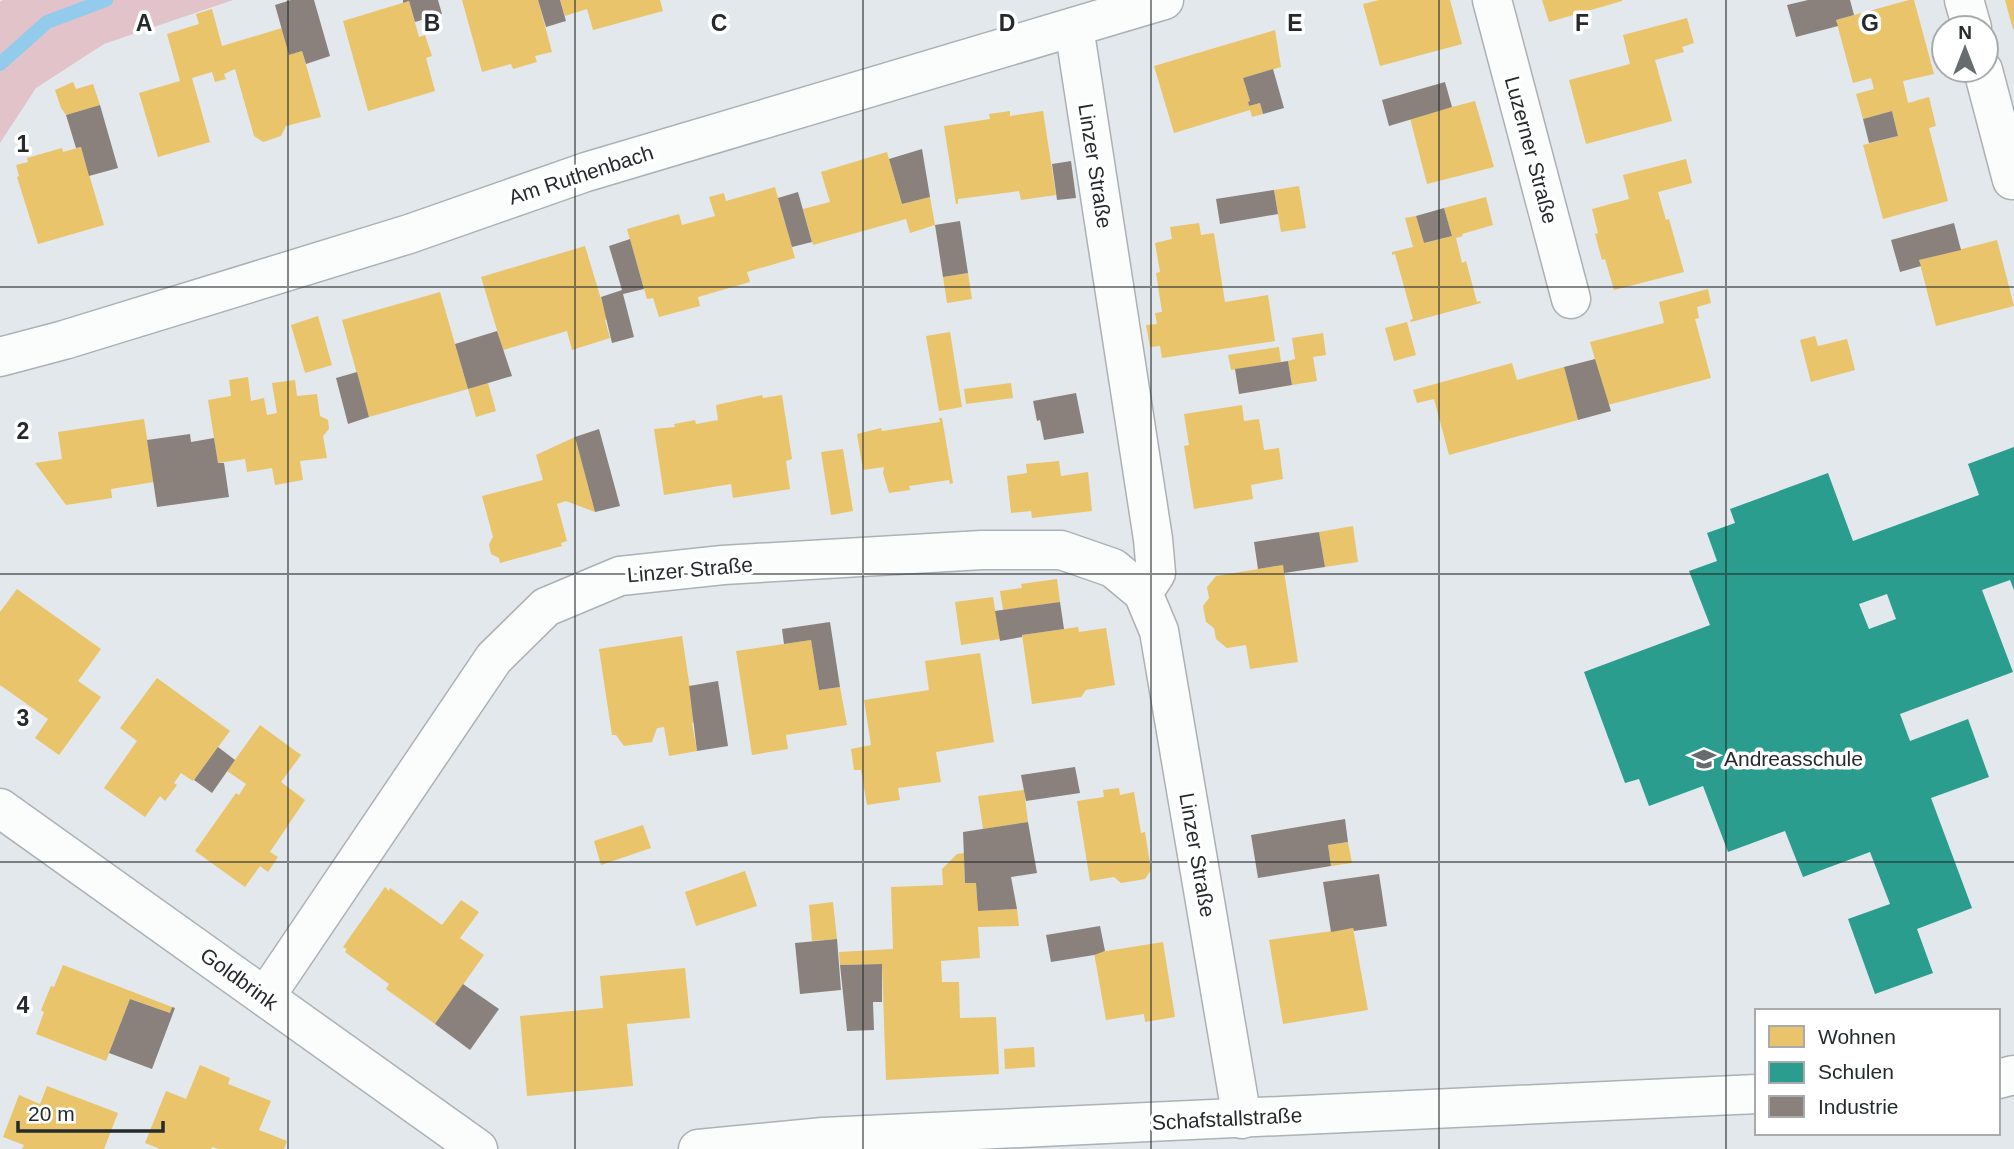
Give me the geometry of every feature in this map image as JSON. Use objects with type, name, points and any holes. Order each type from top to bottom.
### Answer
[{"type":"street","name":"Am Ruthenbach","points":[[0,357],[65,340],[409,234],[586,172],[1164,0]]},
{"type":"street","name":"Luzerner Straße","points":[[1492,0],[1571,299]]},
{"type":"street","name":"Linzer Straße","points":[[1074,27],[1153,539],[1156,573],[1143,593]]},
{"type":"street","points":[[1987,84],[2012,180]]},
{"type":"street","name":"Linzer Straße","points":[[265,997],[494,658],[546,607],[620,576],[723,565],[982,550],[1061,550],[1113,568],[1143,593],[1159,631],[1242,1119]]},
{"type":"street","name":"Goldbrink","points":[[0,808],[478,1149]]},
{"type":"street","name":"Schafstallstraße","points":[[698,1149],[1755,1094]]},
{"type":"shaded area","points":[[233,0],[104,44],[36,88],[0,143],[0,2]]},
{"type":"building: Wohnen","points":[[462,0],[538,0],[552,52],[535,56],[537,62],[513,69],[511,64],[482,72]]},
{"type":"building: Wohnen","points":[[560,0],[660,0],[663,11],[593,30],[587,9],[565,16]]},
{"type":"building: Wohnen","points":[[1379,0],[1450,0],[1462,44],[1380,66],[1363,4]]},
{"type":"building: Wohnen","points":[[1542,0],[1622,0],[1622,1],[1549,22]]},
{"type":"building: Wohnen","points":[[1914,0],[1930,59],[1930,75],[1903,81],[1908,103],[1929,97],[1936,126],[1929,128],[1948,201],[1883,219],[1863,145],[1898,136],[1892,111],[1863,119],[1856,94],[1874,89],[1871,78],[1853,83],[1836,20]]},
{"type":"building: Wohnen","points":[[2005,0],[2014,0],[2014,29],[2013,29]]},
{"type":"building: Wohnen","points":[[409,1],[419,37],[425,35],[432,56],[426,58],[435,91],[368,111],[343,21]]},
{"type":"building: Wohnen","points":[[212,9],[222,46],[282,28],[289,55],[302,51],[321,117],[286,126],[281,136],[263,142],[254,136],[235,69],[224,74],[226,79],[215,82],[212,72],[192,78],[210,142],[158,157],[139,93],[180,81],[167,34],[199,24],[196,14]]},
{"type":"building: Wohnen","points":[[1687,18],[1694,43],[1682,47],[1684,52],[1655,60],[1672,121],[1586,144],[1569,80],[1630,64],[1623,35]]},
{"type":"building: Wohnen","points":[[1275,30],[1281,67],[1243,78],[1249,106],[1260,103],[1263,114],[1252,117],[1250,110],[1174,133],[1154,66]]},
{"type":"building: Wohnen","points":[[73,82],[76,89],[93,84],[100,105],[66,115],[55,90]]},
{"type":"building: Wohnen","points":[[1475,101],[1494,167],[1427,184],[1410,118]]},
{"type":"building: Wohnen","points":[[1010,111],[1010,116],[1043,111],[1056,195],[1021,200],[1019,191],[958,199],[956,204],[944,126],[990,119],[989,114]]},
{"type":"building: Wohnen","points":[[81,147],[104,225],[38,244],[17,177],[16,165],[28,162],[27,158],[62,148],[63,152]]},
{"type":"building: Wohnen","points":[[887,152],[902,204],[930,197],[935,225],[910,233],[906,219],[813,245],[803,209],[830,202],[821,172]]},
{"type":"building: Wohnen","points":[[1686,159],[1692,183],[1658,192],[1666,220],[1669,219],[1684,272],[1614,290],[1605,259],[1602,260],[1592,209],[1629,199],[1623,175]]},
{"type":"building: Wohnen","points":[[1299,186],[1306,228],[1281,232],[1274,190]]},
{"type":"building: Wohnen","points":[[775,187],[795,258],[747,272],[750,282],[698,297],[700,306],[659,317],[653,298],[647,299],[627,229],[679,214],[682,225],[715,216],[709,197],[724,193],[726,201]]},
{"type":"building: Wohnen","points":[[1486,197],[1493,225],[1456,238],[1462,263],[1466,261],[1477,302],[1481,303],[1411,322],[1413,319],[1395,254],[1392,255],[1392,252],[1413,247],[1405,218],[1416,216],[1424,243],[1452,236],[1444,208]]},
{"type":"building: Wohnen","points":[[1199,223],[1201,235],[1214,233],[1225,302],[1268,295],[1275,341],[1162,358],[1160,346],[1150,347],[1146,325],[1157,324],[1155,313],[1162,312],[1155,243],[1172,239],[1170,227]]},
{"type":"building: Wohnen","points":[[1997,240],[2014,306],[1936,326],[1919,260]]},
{"type":"building: Wohnen","points":[[585,246],[610,338],[572,350],[567,331],[503,350],[481,277]]},
{"type":"building: Wohnen","points":[[968,273],[972,299],[947,303],[943,277]]},
{"type":"building: Wohnen","points":[[1708,289],[1711,303],[1697,307],[1699,318],[1695,319],[1711,378],[1608,405],[1590,342],[1664,323],[1659,302]]},
{"type":"building: Wohnen","points":[[440,292],[468,389],[369,417],[342,320]]},
{"type":"building: Wohnen","points":[[318,316],[332,365],[305,373],[291,325]]},
{"type":"building: Wohnen","points":[[1407,322],[1416,355],[1394,361],[1385,328]]},
{"type":"building: Wohnen","points":[[950,332],[962,407],[939,411],[926,336]]},
{"type":"building: Wohnen","points":[[1323,333],[1326,355],[1313,357],[1317,381],[1292,385],[1288,361],[1295,359],[1292,338]]},
{"type":"building: Wohnen","points":[[1815,336],[1818,346],[1847,339],[1855,370],[1811,382],[1800,340]]},
{"type":"building: Wohnen","points":[[1279,347],[1281,362],[1231,370],[1228,355]]},
{"type":"building: Wohnen","points":[[1512,363],[1517,380],[1564,367],[1578,420],[1449,455],[1434,399],[1417,403],[1413,390]]},
{"type":"building: Wohnen","points":[[248,377],[251,401],[264,398],[267,415],[277,413],[272,383],[295,380],[297,396],[317,394],[320,416],[328,420],[329,429],[323,436],[327,458],[300,461],[303,480],[275,485],[272,468],[247,472],[245,459],[218,463],[208,400],[231,396],[229,380]]},
{"type":"building: Wohnen","points":[[488,383],[496,411],[476,417],[468,389]]},
{"type":"building: Wohnen","points":[[1011,383],[1013,398],[966,404],[964,389]]},
{"type":"building: Wohnen","points":[[762,395],[763,398],[782,395],[792,459],[786,461],[790,489],[733,498],[731,484],[664,495],[654,429],[675,427],[674,424],[695,420],[696,424],[718,420],[716,405]]},
{"type":"building: Wohnen","points":[[1242,405],[1244,421],[1259,419],[1264,450],[1279,448],[1283,479],[1251,485],[1253,499],[1194,509],[1184,446],[1189,445],[1184,414]]},
{"type":"building: Wohnen","points":[[939,418],[942,418],[953,483],[950,484],[949,480],[909,486],[910,490],[889,493],[883,473],[884,467],[863,470],[857,434],[881,428],[882,431],[940,422]]},
{"type":"building: Wohnen","points":[[144,419],[154,482],[111,489],[112,498],[66,505],[35,463],[62,459],[58,432]]},
{"type":"building: Wohnen","points":[[575,437],[595,512],[566,501],[557,504],[567,541],[561,543],[562,546],[500,563],[499,558],[491,554],[489,544],[493,537],[482,496],[543,480],[536,455]]},
{"type":"building: Wohnen","points":[[843,449],[853,511],[831,515],[821,452]]},
{"type":"building: Wohnen","points":[[1059,461],[1061,476],[1088,472],[1092,511],[1032,518],[1031,511],[1011,513],[1007,476],[1027,473],[1026,464]]},
{"type":"building: Wohnen","points":[[1353,526],[1358,562],[1325,567],[1319,532]]},
{"type":"building: Wohnen","points":[[1283,565],[1298,662],[1250,669],[1246,645],[1227,648],[1216,639],[1214,628],[1206,622],[1203,606],[1209,598],[1207,587],[1216,576]]},
{"type":"building: Wohnen","points":[[1057,579],[1060,602],[1003,610],[1000,591],[1022,588],[1021,584]]},
{"type":"building: Wohnen","points":[[17,589],[101,649],[78,681],[101,697],[59,755],[35,738],[48,719],[0,685],[0,612]]},
{"type":"building: Wohnen","points":[[993,597],[1000,639],[961,645],[955,602]]},
{"type":"building: Wohnen","points":[[1078,627],[1079,632],[1106,628],[1115,685],[1086,690],[1081,697],[1032,704],[1022,635]]},
{"type":"building: Wohnen","points":[[682,636],[697,751],[669,756],[664,727],[657,728],[652,742],[624,746],[616,735],[612,735],[599,649]]},
{"type":"building: Wohnen","points":[[811,640],[819,690],[840,687],[847,725],[786,735],[788,749],[752,755],[736,651]]},
{"type":"building: Wohnen","points":[[980,653],[994,742],[936,752],[941,782],[898,788],[900,800],[867,805],[861,770],[854,770],[851,749],[871,745],[864,700],[929,690],[925,661]]},
{"type":"building: Wohnen","points":[[157,678],[230,731],[193,781],[181,773],[174,783],[177,785],[165,801],[160,796],[145,817],[104,788],[137,741],[120,728]]},
{"type":"building: Wohnen","points":[[260,725],[301,755],[281,782],[305,800],[270,852],[278,857],[268,872],[260,866],[245,887],[195,851],[236,793],[239,795],[246,784],[227,771]]},
{"type":"building: Wohnen","points":[[1119,788],[1120,795],[1134,792],[1141,833],[1145,832],[1151,870],[1145,879],[1121,883],[1114,877],[1090,881],[1077,801],[1104,797],[1103,790]]},
{"type":"building: Wohnen","points":[[1024,790],[1028,822],[983,829],[978,796]]},
{"type":"building: Wohnen","points":[[643,825],[651,848],[601,865],[594,841]]},
{"type":"building: Wohnen","points":[[1348,842],[1352,863],[1331,866],[1328,845]]},
{"type":"building: Wohnen","points":[[964,853],[965,883],[976,883],[978,911],[1017,909],[1019,926],[978,927],[980,958],[941,961],[942,982],[959,982],[960,1018],[996,1017],[999,1074],[886,1080],[882,964],[840,965],[839,952],[893,949],[891,887],[943,885],[942,869],[957,854]]},
{"type":"building: Wohnen","points":[[745,871],[757,906],[696,926],[685,892]]},
{"type":"building: Wohnen","points":[[385,887],[442,925],[461,900],[479,912],[460,938],[484,955],[435,1024],[386,989],[389,984],[345,952],[347,949],[343,947]]},
{"type":"building: Wohnen","points":[[833,902],[837,939],[812,941],[809,905]]},
{"type":"building: Wohnen","points":[[1353,928],[1368,1010],[1283,1024],[1269,940]]},
{"type":"building: Wohnen","points":[[1163,942],[1175,1017],[1145,1022],[1144,1014],[1106,1020],[1094,953]]},
{"type":"building: Wohnen","points":[[63,965],[172,1007],[170,1013],[130,999],[106,1061],[36,1034],[44,1012],[41,1010]]},
{"type":"building: Wohnen","points":[[685,968],[690,1018],[627,1024],[633,1086],[527,1096],[520,1016],[603,1008],[600,976]]},
{"type":"building: Wohnen","points":[[1034,1047],[1035,1067],[1005,1069],[1004,1049]]},
{"type":"building: Wohnen","points":[[200,1065],[230,1078],[228,1084],[271,1101],[259,1130],[287,1141],[284,1149],[160,1149],[145,1143],[166,1091],[186,1099]]},
{"type":"building: Wohnen","points":[[47,1086],[118,1113],[104,1149],[22,1149],[24,1145],[3,1137],[19,1095],[40,1104]]},
{"type":"building: Schulen","points":[[2014,447],[2014,590],[2010,580],[1982,590],[2013,672],[1900,714],[1910,741],[1968,719],[1989,777],[1931,798],[1972,908],[1917,929],[1933,973],[1875,994],[1848,919],[1890,904],[1870,852],[1803,877],[1785,831],[1728,852],[1703,786],[1649,806],[1639,779],[1625,783],[1584,672],[1710,625],[1689,571],[1717,561],[1707,533],[1735,523],[1730,509],[1828,473],[1853,541],[1979,495],[1968,464]],"holes":[[[1887,594],[1896,619],[1869,629],[1859,604]]]},
{"type":"building: Industrie","points":[[291,0],[314,0],[330,56],[306,64],[302,51],[289,55],[275,5]]},
{"type":"building: Industrie","points":[[403,0],[438,0],[442,14],[415,22],[409,1],[403,3]]},
{"type":"building: Industrie","points":[[538,0],[560,0],[566,21],[546,27]]},
{"type":"building: Industrie","points":[[1808,0],[1850,0],[1854,15],[1836,20],[1838,26],[1796,37],[1787,5]]},
{"type":"building: Industrie","points":[[1273,69],[1284,108],[1263,114],[1260,103],[1249,106],[1243,78]]},
{"type":"building: Industrie","points":[[1445,82],[1452,107],[1389,126],[1382,100]]},
{"type":"building: Industrie","points":[[100,105],[118,168],[89,176],[81,147],[76,148],[66,115]]},
{"type":"building: Industrie","points":[[1892,111],[1898,136],[1869,143],[1863,119]]},
{"type":"building: Industrie","points":[[922,149],[930,197],[902,204],[889,159]]},
{"type":"building: Industrie","points":[[1071,161],[1076,198],[1057,200],[1052,164]]},
{"type":"building: Industrie","points":[[1274,190],[1278,214],[1220,224],[1216,199]]},
{"type":"building: Industrie","points":[[798,192],[812,242],[792,247],[778,198]]},
{"type":"building: Industrie","points":[[1444,208],[1452,236],[1424,243],[1416,216]]},
{"type":"building: Industrie","points":[[960,221],[968,273],[943,277],[935,225]]},
{"type":"building: Industrie","points":[[1954,223],[1961,250],[1919,260],[1921,266],[1900,272],[1891,240]]},
{"type":"building: Industrie","points":[[630,239],[644,289],[623,294],[634,337],[612,343],[601,297],[622,290],[609,246]]},
{"type":"building: Industrie","points":[[497,331],[512,376],[468,389],[455,344]]},
{"type":"building: Industrie","points":[[1595,359],[1611,411],[1578,420],[1564,367]]},
{"type":"building: Industrie","points":[[1288,361],[1292,385],[1239,394],[1235,369]]},
{"type":"building: Industrie","points":[[357,372],[369,417],[348,424],[336,378]]},
{"type":"building: Industrie","points":[[1076,393],[1084,433],[1044,440],[1033,401]]},
{"type":"building: Industrie","points":[[599,429],[620,506],[595,512],[575,437]]},
{"type":"building: Industrie","points":[[190,434],[191,442],[214,438],[218,463],[224,463],[229,497],[157,507],[147,440]]},
{"type":"building: Industrie","points":[[1319,532],[1325,567],[1284,573],[1283,565],[1258,569],[1254,542]]},
{"type":"building: Industrie","points":[[1060,602],[1064,629],[1000,641],[995,611]]},
{"type":"building: Industrie","points":[[830,622],[840,687],[819,690],[811,640],[784,644],[782,629]]},
{"type":"building: Industrie","points":[[718,681],[728,746],[697,751],[689,686]]},
{"type":"building: Industrie","points":[[218,747],[235,760],[212,793],[194,780]]},
{"type":"building: Industrie","points":[[1075,767],[1080,793],[1026,801],[1021,775]]},
{"type":"building: Industrie","points":[[1345,819],[1348,842],[1328,845],[1331,866],[1258,878],[1251,835]]},
{"type":"building: Industrie","points":[[1028,822],[1037,873],[1011,877],[1017,909],[978,911],[976,883],[965,883],[963,832]]},
{"type":"building: Industrie","points":[[1379,874],[1387,926],[1331,932],[1323,882]]},
{"type":"building: Industrie","points":[[1100,926],[1105,951],[1051,962],[1046,935]]},
{"type":"building: Industrie","points":[[837,939],[841,990],[800,994],[795,943]]},
{"type":"building: Industrie","points":[[882,964],[882,1002],[873,1002],[874,1030],[847,1031],[840,965]]},
{"type":"building: Industrie","points":[[463,984],[499,1009],[470,1050],[435,1024]]},
{"type":"building: Industrie","points":[[130,999],[170,1013],[172,1007],[175,1008],[152,1069],[109,1053]]},
{"type":"waterway","points":[[0,64],[47,22],[106,0]]},
{"type":"place","name":"Andreasschule","points":[[1704,759]]}]
